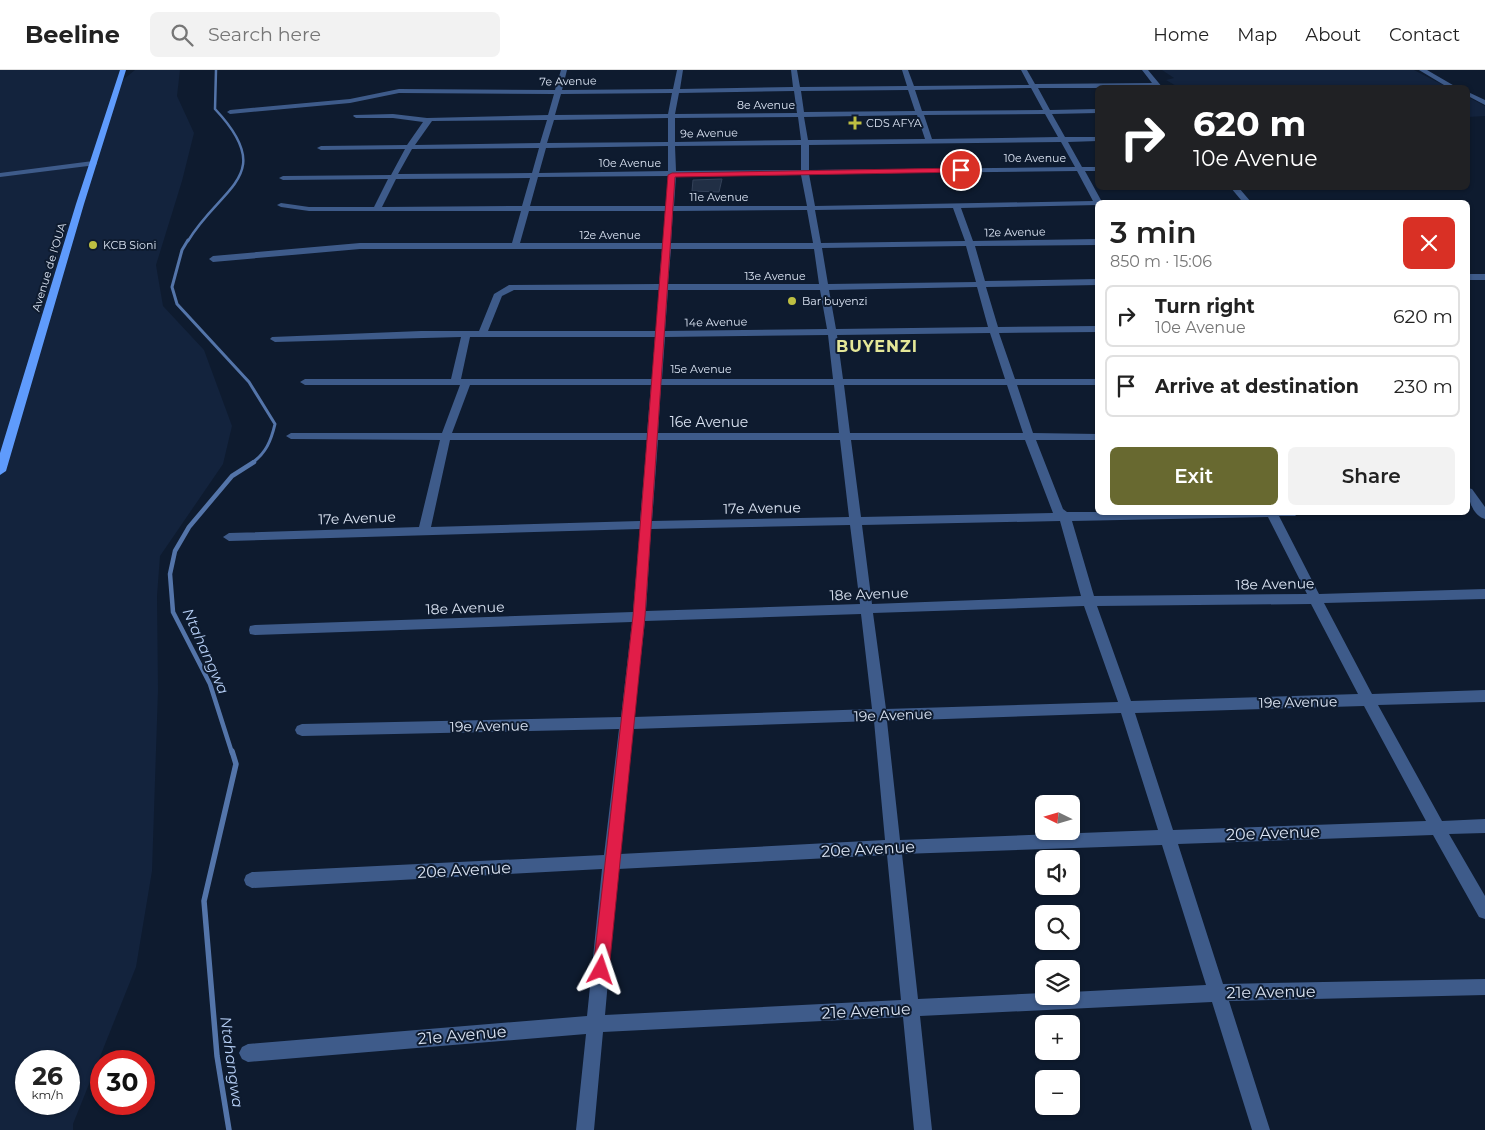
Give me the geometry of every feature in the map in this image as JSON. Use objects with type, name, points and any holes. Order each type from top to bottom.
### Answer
[{"type":"main road","name":"Avenue de l'OUA","points":[[0,471],[123,70]]},
{"type":"street","points":[[514,247],[564,70]]},
{"type":"street","points":[[585,1130],[611,862],[639,616],[672,175],[671,116],[674,95],[678,89],[680,70]]},
{"type":"street","points":[[794,70],[805,143],[806,173],[832,332],[880,716],[923,1130]]},
{"type":"street","points":[[905,70],[929,141]]},
{"type":"street","points":[[1024,70],[1096,200]]},
{"type":"street","points":[[1145,70],[1158,85]]},
{"type":"street","points":[[1422,70],[1450,85]]},
{"type":"street","name":"7e Avenue","points":[[230,112],[350,101],[398,91],[557,92],[911,86],[1095,86]]},
{"type":"street","points":[[1470,95],[1485,103]]},
{"type":"street","name":"8e Avenue","points":[[356,116],[392,116],[431,120],[1095,111]]},
{"type":"street","points":[[377,209],[410,147],[431,120]]},
{"type":"street","name":"9e Avenue","points":[[321,148],[1095,139]]},
{"type":"street","points":[[0,175],[93,163]]},
{"type":"street","name":"10e Avenue","points":[[283,178],[1095,169]]},
{"type":"street","points":[[1237,190],[1245,200]]},
{"type":"street","name":"11e Avenue","points":[[281,206],[309,209],[812,208],[1095,203]]},
{"type":"street","points":[[956,205],[970,244],[994,331],[1013,383],[1029,437],[1051,496],[1058,511],[1066,517],[1089,602],[1126,706],[1261,1130]]},
{"type":"street","name":"12e Avenue","points":[[213,260],[360,246],[818,246],[1095,242]]},
{"type":"street","points":[[1470,277],[1485,277]]},
{"type":"street","name":"13e Avenue","points":[[483,332],[498,294],[512,287],[826,287],[1095,282]]},
{"type":"street","name":"14e Avenue","points":[[275,339],[483,332],[660,334],[1095,329]]},
{"type":"street","points":[[346,332],[483,332]]},
{"type":"street","points":[[424,531],[461,381],[466,334]]},
{"type":"street","name":"15e Avenue","points":[[305,382],[1095,382]]},
{"type":"street","name":"16e Avenue","points":[[291,436],[1095,437]]},
{"type":"street","points":[[1470,496],[1477,511]]},
{"type":"street","name":"17e Avenue","points":[[229,537],[645,525],[1168,515]]},
{"type":"street","points":[[1272,515],[1368,701],[1485,911]]},
{"type":"street","name":"18e Avenue","points":[[255,630],[1089,602],[1314,599],[1485,594]]},
{"type":"street","name":"19e Avenue","points":[[302,730],[880,716],[1126,706],[1368,701],[1485,696]]},
{"type":"street","name":"20e Avenue","points":[[252,880],[893,847],[1436,826],[1485,826]]},
{"type":"street","name":"21e Avenue","points":[[248,1053],[596,1024],[1219,994],[1485,987]]},
{"type":"shaded area","points":[[0,70],[123,70],[119,83],[135,70],[180,70],[177,96],[194,133],[182,181],[156,265],[163,306],[204,350],[232,426],[223,464],[160,556],[157,596],[158,690],[152,871],[136,967],[103,1050],[90,1050],[90,1082],[80,1107],[80,1050],[15,1050],[15,1115],[77,1115],[73,1130],[0,1130]]},
{"type":"shaded area","points":[[1162,70],[1414,70],[1443,85],[1175,85],[1166,80],[1174,78]]},
{"type":"shaded area","points":[[1470,98],[1485,106],[1485,116],[1470,117]]},
{"type":"building","points":[[722,179],[719,192],[692,191],[693,180]]},
{"type":"waterway","name":"Ntahangwa","points":[[188,241],[201,222],[238,180],[243,166],[242,150],[233,132],[215,109],[216,70]]},
{"type":"waterway","name":"Ntahangwa","points":[[188,240],[182,250],[172,287],[177,304],[249,382],[275,424],[267,446],[252,463]]},
{"type":"waterway","name":"Ntahangwa","points":[[232,753],[210,684],[173,612],[170,574],[175,551],[189,527],[232,476],[254,462]]},
{"type":"waterway","name":"Ntahangwa","points":[[229,1130],[217,1056],[204,901],[236,764],[232,751]]},
{"type":"place","name":"CDS AFYA","points":[[855,123]]},
{"type":"place","name":"KCB Sioni","points":[[93,245]]},
{"type":"place","name":"Bar buyenzi","points":[[792,301]]},
{"type":"district","name":"BUYENZI","points":[[877,346]]},
{"type":"route","points":[[601,970],[611,862],[639,616],[672,175],[961,170]]}]
